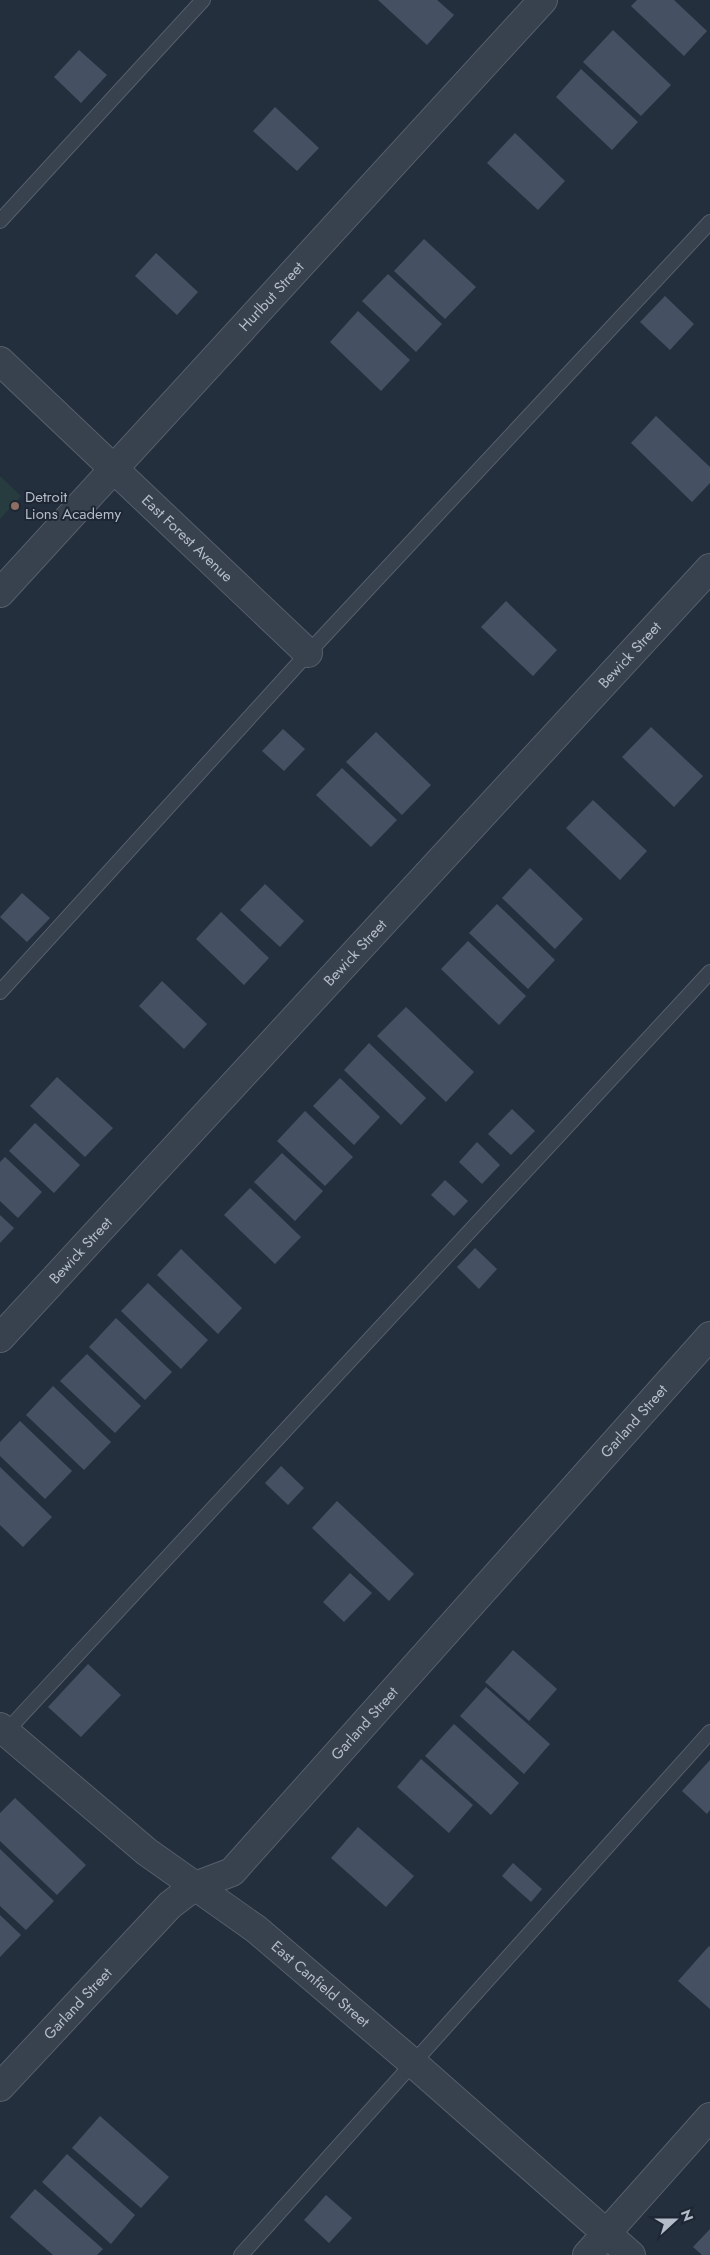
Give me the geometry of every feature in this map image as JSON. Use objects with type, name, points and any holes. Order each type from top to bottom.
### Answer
[{"type":"street","name":"Hurlbut Street","points":[[0,593],[543,0]]},
{"type":"street","name":"East Forest Avenue","points":[[0,361],[308,653]]},
{"type":"street","name":"Bewick Street","points":[[0,1338],[710,568]]},
{"type":"street","name":"Garland Street","points":[[0,2087],[170,1905],[196,1886],[232,1872],[710,1336]]},
{"type":"street","name":"East Canfield Street","points":[[2,1732],[147,1852],[256,1929],[414,2063],[631,2255]]},
{"type":"street","points":[[588,2255],[710,2117]]},
{"type":"lane","points":[[0,221],[203,0]]},
{"type":"lane","points":[[0,992],[308,653],[710,222]]},
{"type":"lane","points":[[2,1732],[710,972]]},
{"type":"lane","points":[[241,2255],[710,1732]]},
{"type":"green space","points":[[0,476],[21,496],[0,519]]},
{"type":"building","points":[[378,0],[437,0],[454,15],[427,45]]},
{"type":"building","points":[[637,0],[674,0],[707,31],[684,56],[631,6]]},
{"type":"building","points":[[613,30],[671,85],[641,116],[583,62]]},
{"type":"building","points":[[79,50],[107,75],[81,103],[54,77]]},
{"type":"building","points":[[581,69],[638,122],[612,150],[556,97]]},
{"type":"building","points":[[275,107],[319,148],[297,171],[253,131]]},
{"type":"building","points":[[515,133],[565,181],[538,210],[487,163]]},
{"type":"building","points":[[424,239],[476,287],[445,319],[394,271]]},
{"type":"building","points":[[156,253],[198,292],[177,315],[135,276]]},
{"type":"building","points":[[388,274],[442,324],[416,352],[362,301]]},
{"type":"building","points":[[665,296],[694,324],[670,350],[640,322]]},
{"type":"building","points":[[358,311],[410,360],[381,391],[330,342]]},
{"type":"building","points":[[656,416],[710,467],[710,483],[692,502],[631,443]]},
{"type":"building","points":[[506,601],[557,650],[533,676],[481,627]]},
{"type":"building","points":[[651,727],[703,776],[674,807],[622,757]]},
{"type":"building","points":[[283,729],[305,749],[284,771],[262,751]]},
{"type":"building","points":[[376,732],[431,785],[402,815],[346,762]]},
{"type":"building","points":[[342,768],[397,820],[371,847],[316,795]]},
{"type":"building","points":[[593,800],[647,851],[620,880],[566,828]]},
{"type":"building","points":[[530,868],[583,919],[555,949],[502,898]]},
{"type":"building","points":[[265,884],[304,921],[280,947],[240,910]]},
{"type":"building","points":[[22,893],[50,918],[27,942],[0,917]]},
{"type":"building","points":[[497,904],[555,960],[528,989],[469,933]]},
{"type":"building","points":[[221,912],[269,958],[244,985],[196,939]]},
{"type":"building","points":[[468,941],[526,996],[499,1025],[441,969]]},
{"type":"building","points":[[162,981],[207,1024],[184,1049],[139,1006]]},
{"type":"building","points":[[406,1007],[474,1072],[446,1102],[377,1036]]},
{"type":"building","points":[[369,1043],[426,1098],[401,1125],[344,1070]]},
{"type":"building","points":[[57,1077],[113,1128],[85,1157],[30,1106]]},
{"type":"building","points":[[340,1078],[380,1117],[354,1145],[313,1106]]},
{"type":"building","points":[[512,1109],[535,1131],[511,1155],[488,1134]]},
{"type":"building","points":[[305,1111],[353,1157],[325,1186],[277,1141]]},
{"type":"building","points":[[35,1123],[80,1165],[54,1193],[9,1151]]},
{"type":"building","points":[[477,1142],[500,1165],[482,1184],[459,1162]]},
{"type":"building","points":[[282,1153],[323,1191],[295,1221],[254,1182]]},
{"type":"building","points":[[5,1157],[42,1192],[18,1218],[0,1201],[0,1162]]},
{"type":"building","points":[[445,1180],[468,1201],[454,1216],[431,1195]]},
{"type":"building","points":[[250,1188],[301,1237],[275,1264],[224,1215]]},
{"type":"building","points":[[0,1215],[14,1228],[0,1243]]},
{"type":"building","points":[[475,1248],[497,1269],[479,1289],[457,1267]]},
{"type":"building","points":[[181,1249],[242,1308],[218,1334],[157,1275]]},
{"type":"building","points":[[148,1283],[208,1340],[181,1369],[121,1311]]},
{"type":"building","points":[[116,1318],[172,1372],[145,1400],[89,1347]]},
{"type":"building","points":[[87,1354],[141,1406],[115,1433],[60,1381]]},
{"type":"building","points":[[53,1386],[111,1442],[84,1470],[26,1415]]},
{"type":"building","points":[[20,1421],[72,1471],[45,1499],[0,1456],[0,1442]]},
{"type":"building","points":[[281,1466],[304,1488],[288,1505],[265,1483]]},
{"type":"building","points":[[0,1467],[52,1517],[23,1547],[0,1525]]},
{"type":"building","points":[[337,1501],[414,1574],[389,1601],[312,1528]]},
{"type":"building","points":[[350,1573],[372,1593],[344,1622],[323,1602]]},
{"type":"building","points":[[513,1650],[557,1689],[529,1721],[485,1682]]},
{"type":"building","points":[[88,1664],[121,1695],[81,1737],[48,1707]]},
{"type":"building","points":[[486,1687],[550,1744],[524,1774],[460,1716]]},
{"type":"building","points":[[454,1724],[519,1783],[491,1815],[425,1756]]},
{"type":"building","points":[[421,1759],[473,1805],[449,1833],[397,1787]]},
{"type":"building","points":[[710,1760],[710,1810],[707,1814],[682,1791]]},
{"type":"building","points":[[15,1798],[86,1865],[57,1895],[0,1841],[0,1813]]},
{"type":"building","points":[[358,1827],[414,1876],[386,1907],[331,1858]]},
{"type":"building","points":[[0,1849],[54,1901],[26,1930],[0,1906]]},
{"type":"building","points":[[513,1863],[542,1889],[531,1902],[502,1876]]},
{"type":"building","points":[[0,1915],[21,1935],[0,1957]]},
{"type":"building","points":[[710,1947],[710,2009],[678,1981]]},
{"type":"building","points":[[100,2116],[169,2177],[141,2208],[72,2148]]},
{"type":"building","points":[[67,2154],[135,2215],[111,2244],[42,2182]]},
{"type":"building","points":[[35,2189],[103,2249],[97,2255],[53,2255],[10,2217]]},
{"type":"building","points":[[326,2195],[352,2218],[329,2243],[304,2220]]},
{"type":"building","points":[[710,2229],[710,2255],[702,2255],[693,2247]]},
{"type":"place","name":"Detroit Lions Academy","points":[[15,506]]}]
